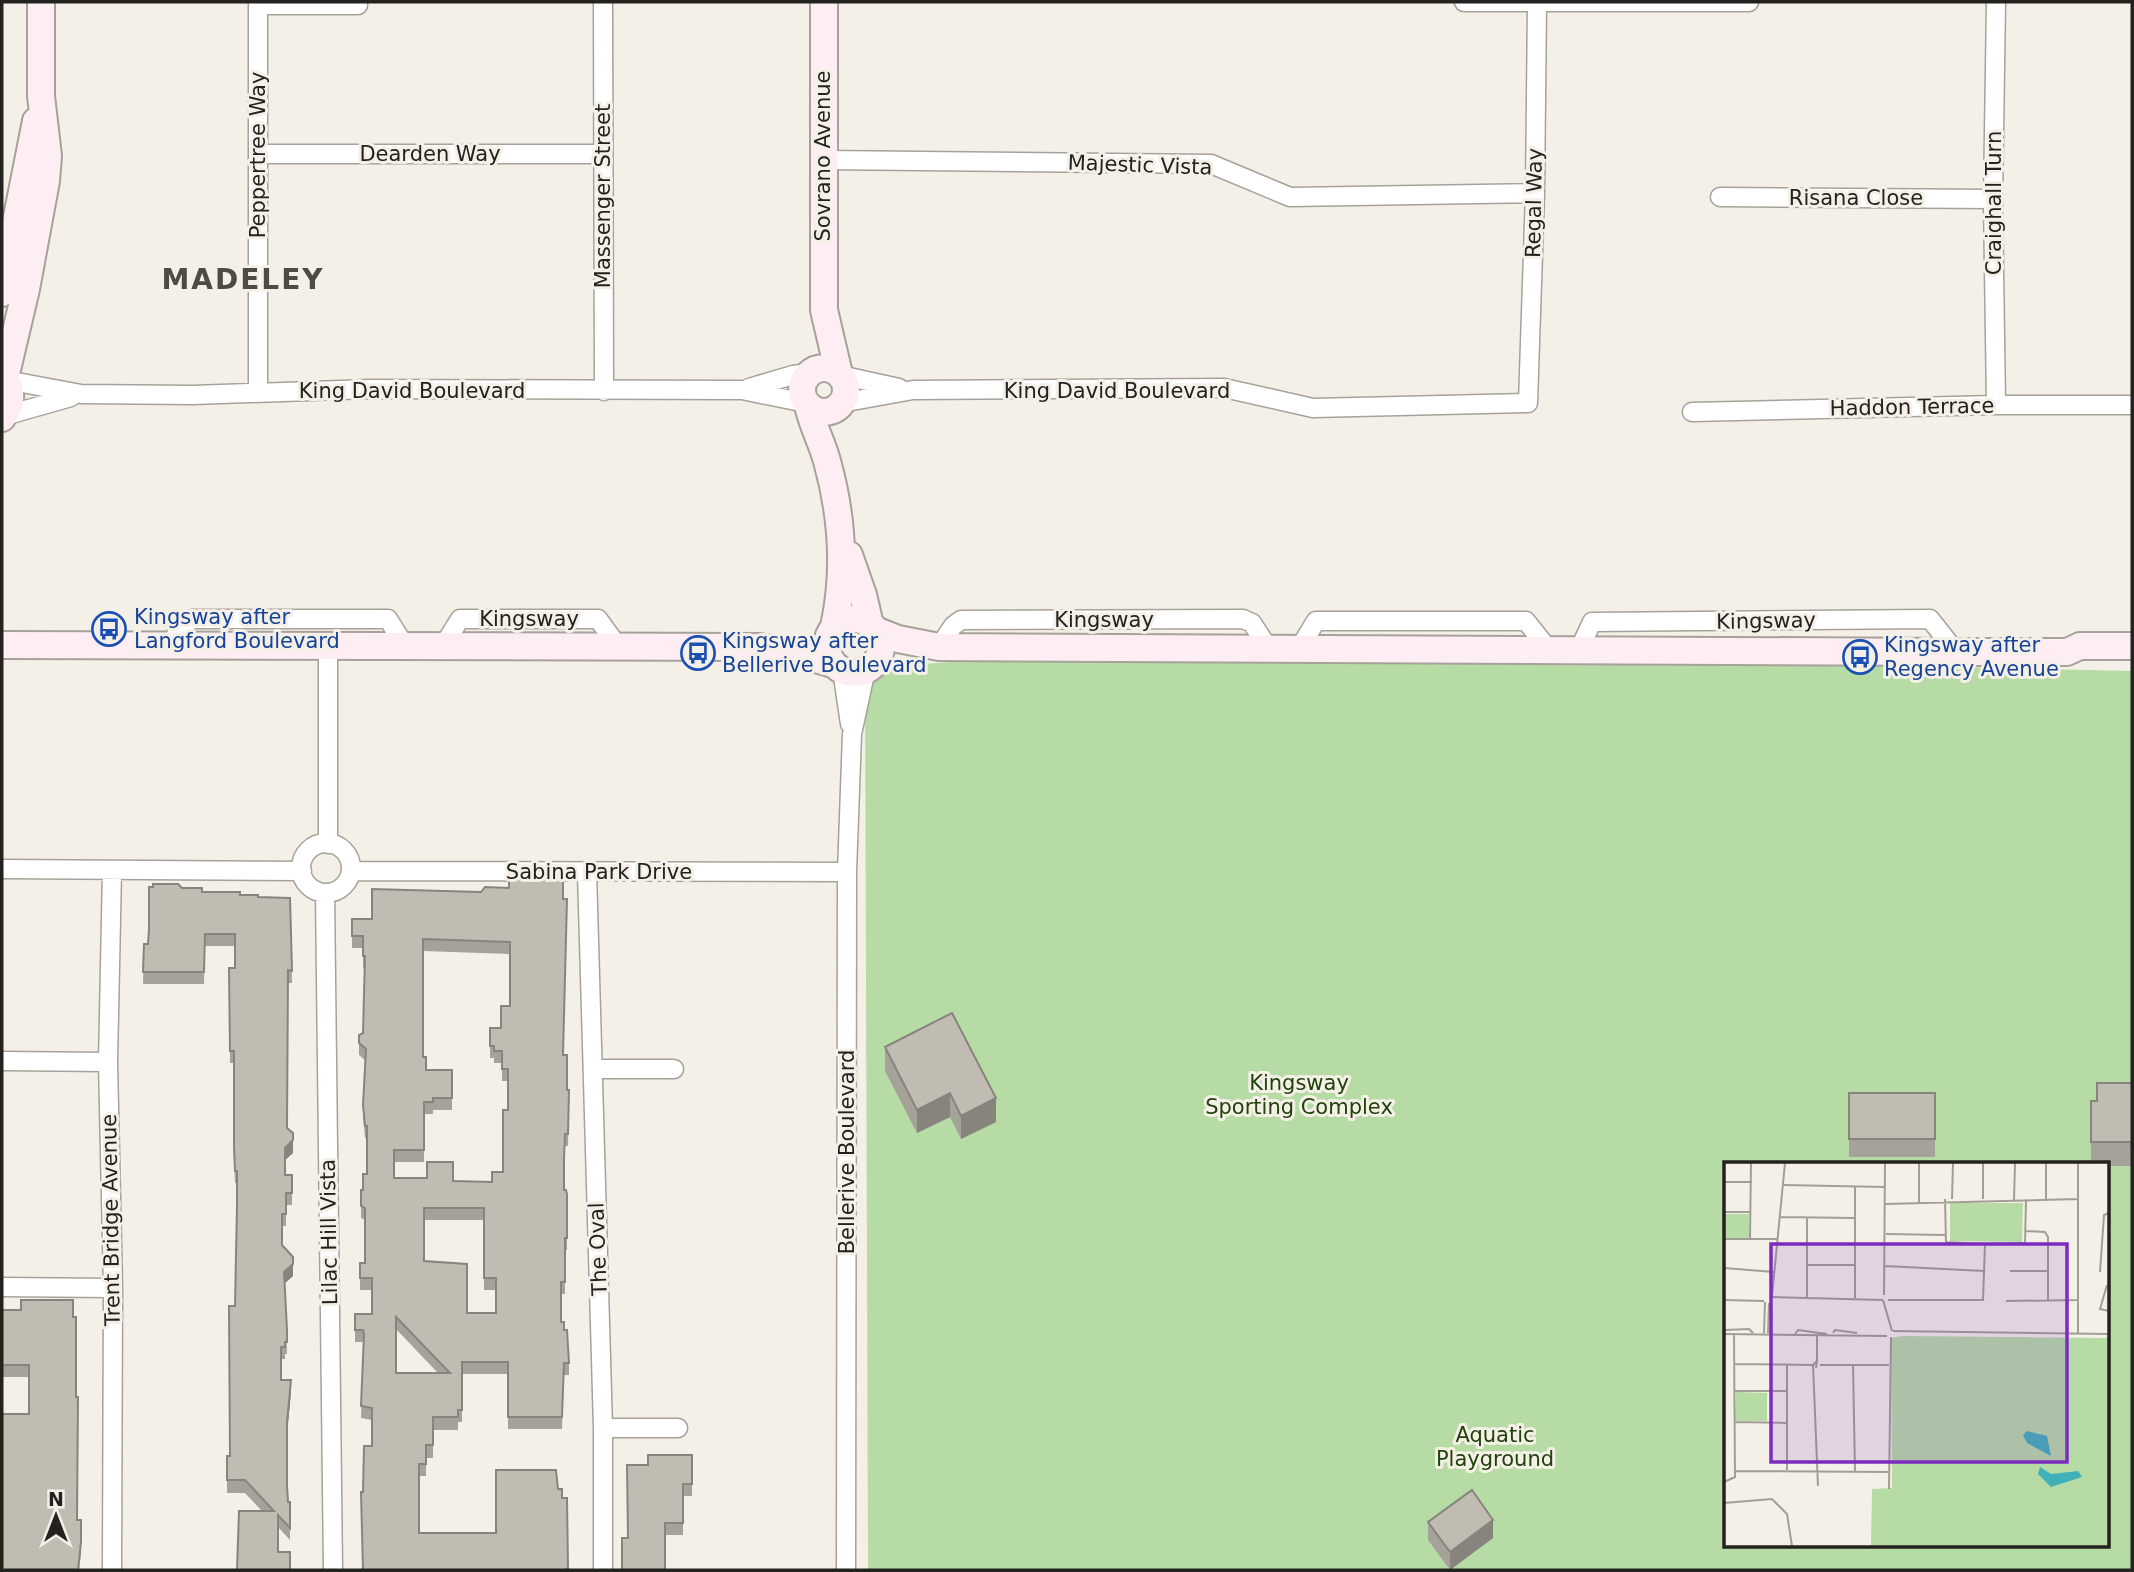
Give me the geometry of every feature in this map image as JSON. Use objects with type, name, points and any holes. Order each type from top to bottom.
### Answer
[{"type":"main road","points":[[3,417],[11,396],[4,378],[26,289],[46,181],[48,156],[41,96],[41,2]]},
{"type":"main road","name":"Sovrano Avenue","points":[[812,372],[824,310],[824,2]]},
{"type":"main road","points":[[2,293],[11,202],[41,96]]},
{"type":"main road","name":"Sovrano Avenue","points":[[824,310],[839,374]]},
{"type":"main road","points":[[827,459],[846,389],[839,374],[824,368],[812,372],[802,387],[812,423],[827,459],[841,534],[880,648],[853,667],[827,644],[841,596],[841,534]]},
{"type":"main road","points":[[807,404],[824,412],[840,404]]},
{"type":"main road","name":"Kingsway","points":[[759,647],[833,629],[841,622],[855,619],[898,639],[936,647],[2067,652],[2083,659],[2132,660]]},
{"type":"main road","name":"Kingsway","points":[[2,645],[759,647],[853,667],[936,647]]},
{"type":"main road","name":"Kingsway","points":[[2067,652],[2080,646],[2132,646]]},
{"type":"street","name":"Massenger Street","points":[[603,2],[604,391]]},
{"type":"street","points":[[1464,2],[1749,2]]},
{"type":"street","name":"Craighall Turn","points":[[1996,2],[1993,199],[1996,405]]},
{"type":"street","points":[[258,3],[358,5]]},
{"type":"street","name":"Peppertree Way","points":[[258,3],[258,393]]},
{"type":"street","name":"Regal Way","points":[[1528,403],[1535,193],[1537,3]]},
{"type":"street","name":"Dearden Way","points":[[258,154],[603,154]]},
{"type":"street","name":"Majestic Vista","points":[[823,160],[1211,163],[1290,197],[1535,193]]},
{"type":"street","name":"Risana Close","points":[[1720,197],[1993,199]]},
{"type":"street","name":"King David Boulevard","points":[[742,390],[812,372]]},
{"type":"street","name":"King David Boulevard","points":[[839,374],[913,390]]},
{"type":"street","name":"King David Boulevard","points":[[4,378],[81,394],[180,395],[356,390],[742,390],[807,404]]},
{"type":"street","name":"King David Boulevard","points":[[840,404],[913,390],[1224,388],[1313,408],[1528,403]]},
{"type":"street","name":"King David Boulevard","points":[[3,417],[81,394]]},
{"type":"street","name":"Haddon Terrace","points":[[1692,412],[1996,405],[2132,405]]},
{"type":"street","points":[[170,646],[178,631],[192,618],[388,619],[405,646]]},
{"type":"street","points":[[328,646],[328,844]]},
{"type":"street","name":"Bellerive Boulevard","points":[[846,1570],[846,872],[853,667]]},
{"type":"street","points":[[328,844],[344,850],[349,857],[351,871],[344,886],[337,891],[325,893],[309,886],[302,871],[306,854],[312,848],[328,844]]},
{"type":"street","points":[[2,869],[302,871]]},
{"type":"street","name":"Trent Bridge Avenue","points":[[112,870],[107,1062],[113,1288],[112,1570]]},
{"type":"street","name":"Sabina Park Drive","points":[[351,871],[846,872]]},
{"type":"street","name":"The Oval","points":[[587,872],[603,1428],[603,1570]]},
{"type":"street","name":"Lilac Hill Vista","points":[[325,893],[333,1570]]},
{"type":"street","points":[[2,1060],[107,1062]]},
{"type":"street","points":[[593,1069],[674,1069]]},
{"type":"street","points":[[2,1287],[113,1288]]},
{"type":"street","points":[[603,1428],[678,1428]]},
{"type":"green space","name":"Kingsway Sporting Complex","points":[[948,662],[1785,663],[2132,671],[2132,1570],[868,1570],[865,680],[898,666]]},
{"type":"building","points":[[509,878],[563,878],[563,899],[567,899],[563,1055],[567,1055],[569,1090],[568,1134],[565,1134],[564,1159],[567,1238],[565,1282],[561,1282],[561,1322],[564,1322],[564,1330],[567,1330],[569,1363],[564,1363],[562,1417],[508,1417],[508,1362],[462,1362],[462,1410],[458,1410],[458,1417],[433,1417],[433,1445],[426,1445],[426,1464],[419,1464],[419,1533],[496,1533],[496,1470],[556,1470],[558,1489],[562,1489],[562,1498],[567,1498],[568,1569],[363,1570],[361,1492],[364,1446],[372,1446],[372,1408],[361,1406],[364,1334],[363,1330],[355,1330],[355,1314],[372,1314],[372,1278],[360,1278],[360,1263],[365,1263],[365,1208],[361,1206],[361,1190],[363,1174],[367,1174],[367,1126],[363,1105],[366,1049],[359,1043],[359,1035],[363,1033],[365,956],[363,936],[352,936],[352,919],[372,919],[372,889],[481,892],[485,887],[509,888]],"holes":[[[423,939],[510,942],[510,1006],[501,1006],[501,1028],[490,1028],[490,1046],[494,1046],[494,1051],[502,1051],[502,1069],[508,1069],[508,1110],[503,1110],[503,1172],[492,1172],[492,1182],[453,1181],[453,1162],[427,1162],[427,1178],[394,1178],[394,1150],[424,1150],[424,1102],[433,1102],[433,1098],[452,1098],[452,1070],[426,1070],[426,1057],[423,1057]],[[424,1208],[484,1208],[484,1278],[496,1278],[496,1313],[467,1313],[467,1264],[424,1261]],[[396,1317],[450,1373],[396,1373]]]},
{"type":"building","points":[[153,884],[178,884],[182,888],[202,888],[202,892],[240,892],[240,895],[290,898],[292,971],[288,970],[287,1128],[293,1133],[293,1140],[285,1148],[285,1175],[292,1175],[292,1193],[286,1193],[286,1214],[282,1214],[282,1245],[293,1257],[293,1264],[284,1272],[287,1342],[285,1347],[281,1347],[281,1380],[291,1380],[287,1422],[290,1528],[278,1515],[278,1552],[290,1552],[290,1570],[237,1570],[239,1511],[274,1511],[245,1480],[227,1480],[227,1456],[230,1456],[229,1306],[235,1306],[237,1205],[234,1051],[230,1051],[229,968],[235,968],[235,934],[205,934],[204,972],[143,972],[144,944],[148,944],[149,887],[153,887]]},
{"type":"building","points":[[952,1013],[996,1098],[961,1116],[950,1093],[917,1110],[885,1047]]},
{"type":"building","points":[[2097,1083],[2132,1083],[2132,1147],[2131,1142],[2091,1142],[2091,1101],[2097,1101]]},
{"type":"building","points":[[1849,1093],[1935,1093],[1935,1139],[1849,1139]]},
{"type":"building","points":[[21,1300],[73,1300],[73,1317],[76,1317],[78,1397],[77,1520],[81,1520],[78,1570],[2,1570],[2,1414],[29,1414],[29,1365],[2,1365],[2,1310],[21,1310]]},
{"type":"building","points":[[648,1455],[692,1455],[692,1484],[683,1484],[683,1523],[665,1523],[665,1570],[622,1570],[622,1538],[628,1538],[627,1465],[648,1465]]},
{"type":"building","points":[[1472,1490],[1493,1520],[1450,1552],[1428,1522]]},
{"type":"place","name":"Kingsway after Langford Boulevard","points":[[109,629]]},
{"type":"place","name":"Kingsway after Bellerive Boulevard","points":[[698,653]]},
{"type":"place","name":"Kingsway after Regency Avenue","points":[[1860,657]]},
{"type":"district","name":"MADELEY","points":[[243,279]]},
{"type":"park label","name":"Aquatic Playground","points":[[1495,1447]]}]
